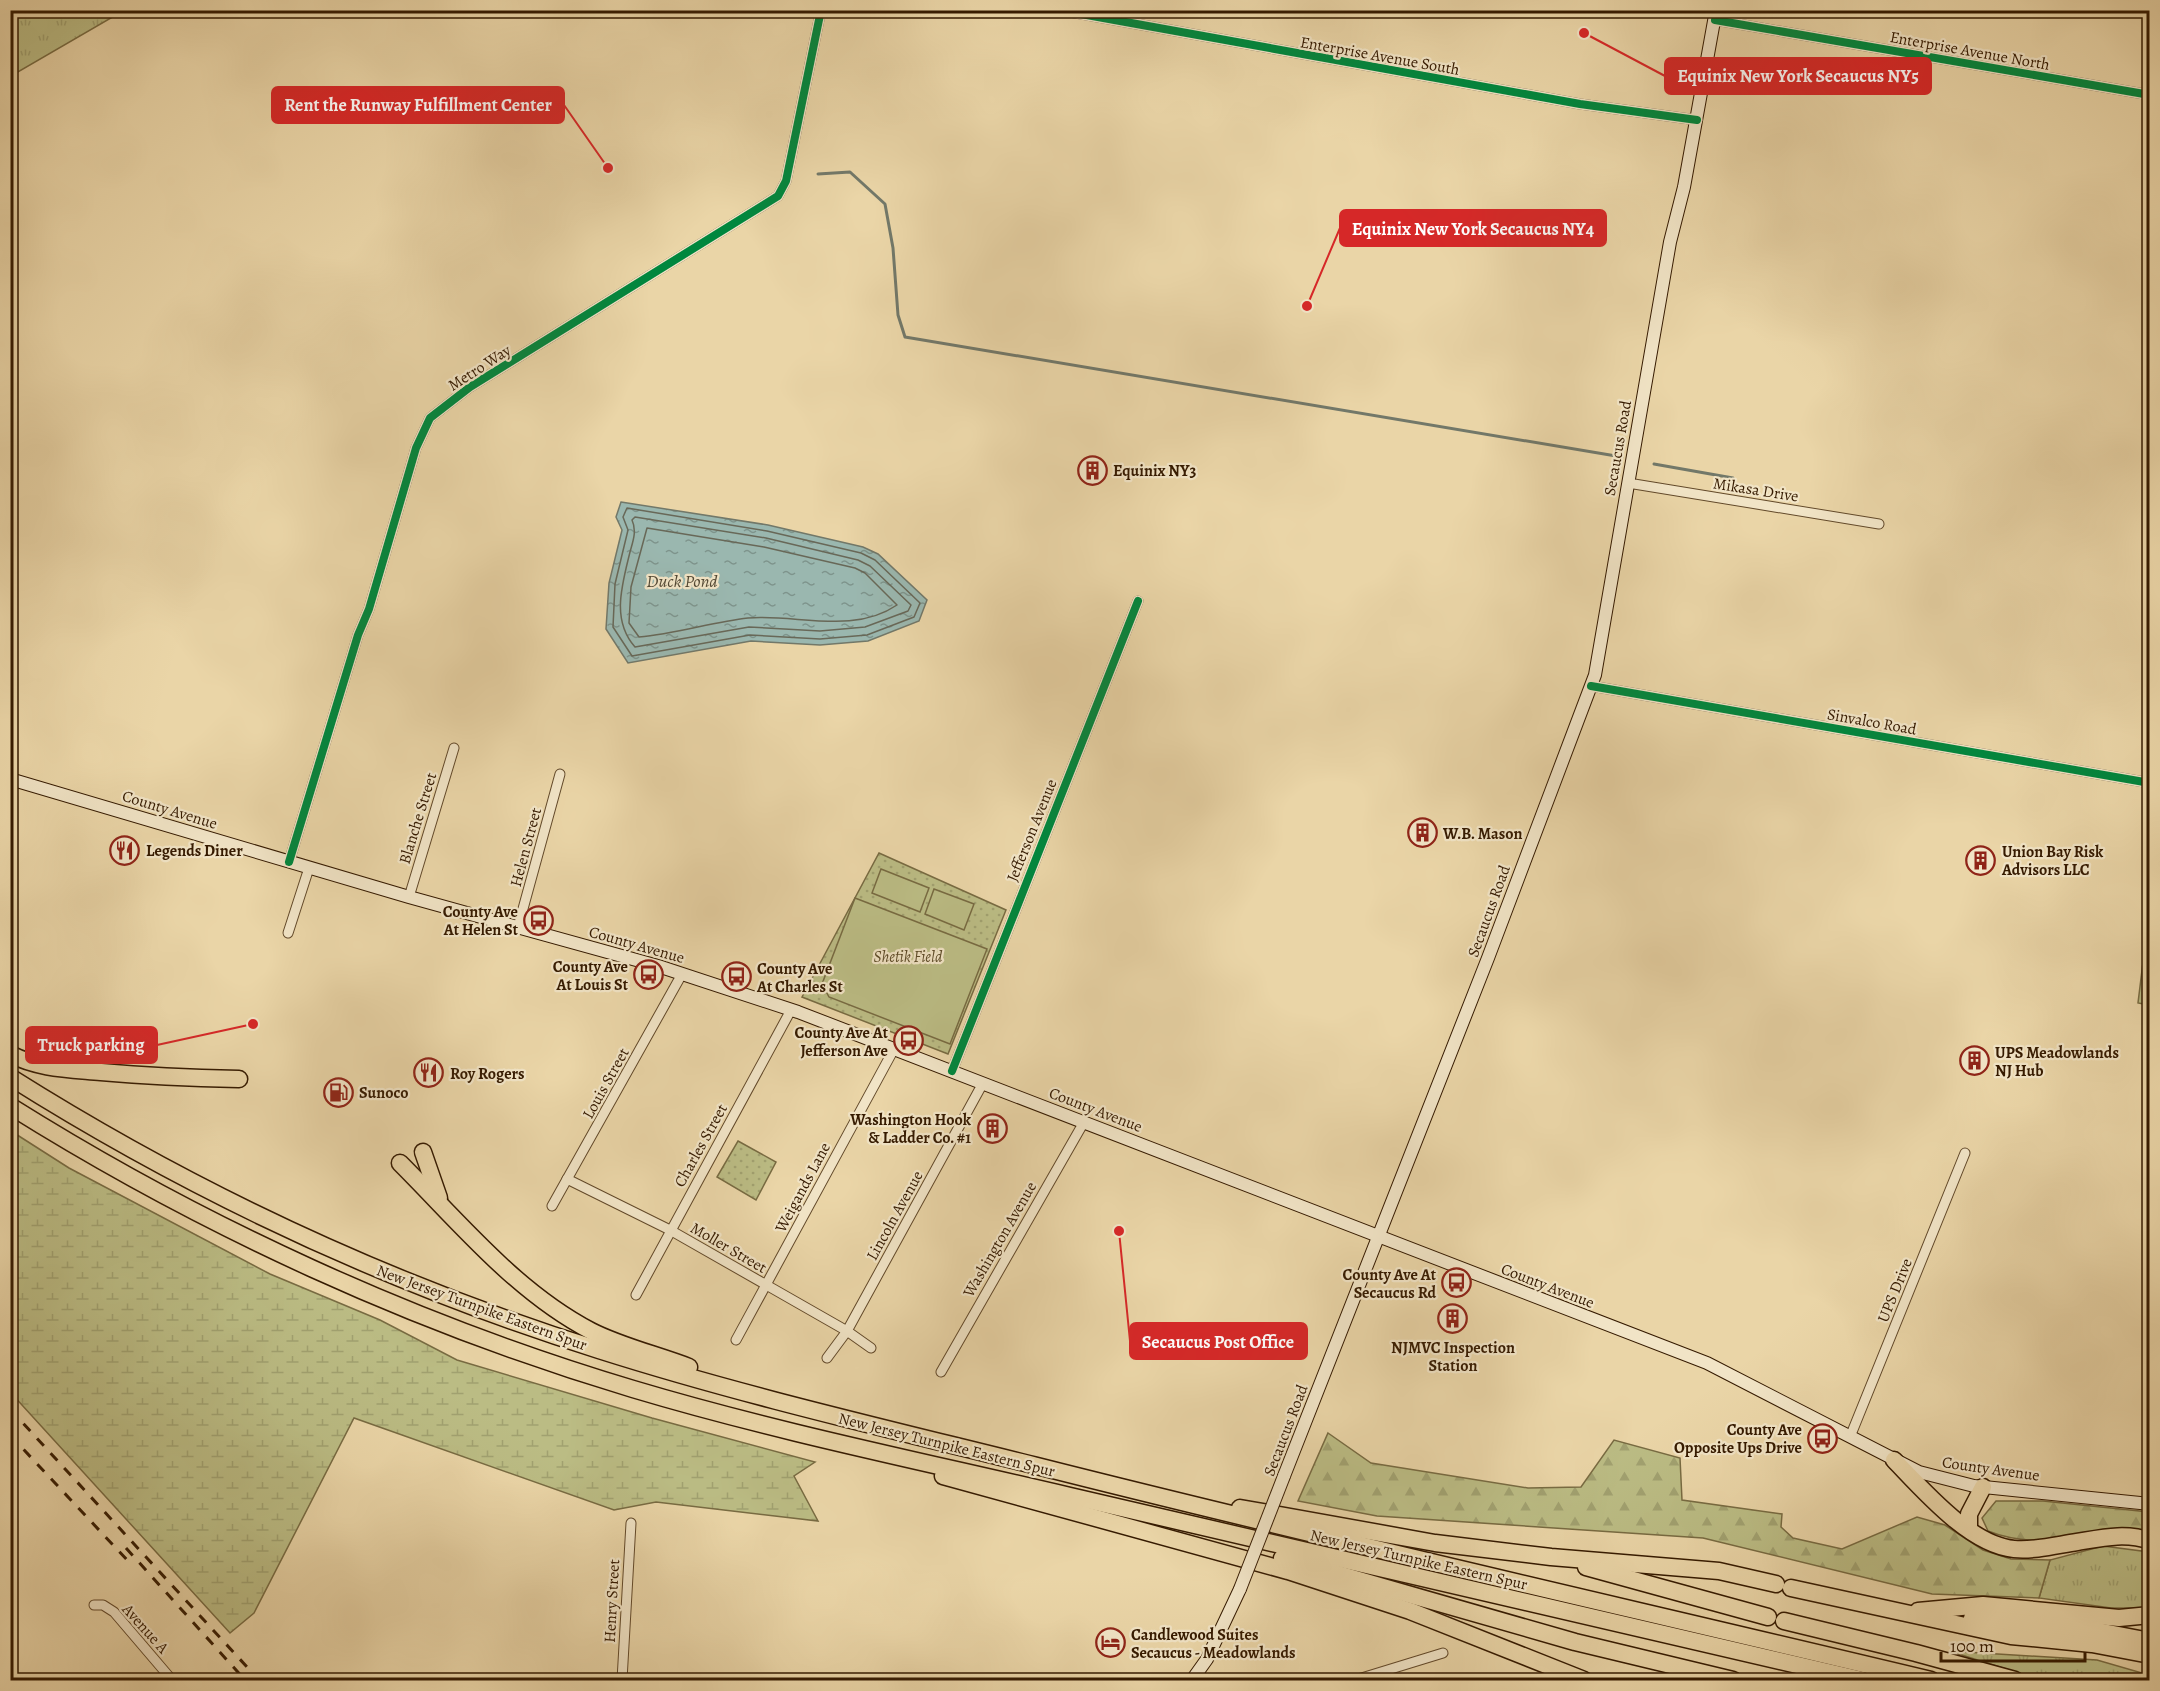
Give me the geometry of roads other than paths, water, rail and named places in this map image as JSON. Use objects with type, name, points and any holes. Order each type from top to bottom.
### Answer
[{"type":"highway","points":[[10,1054],[45,1067],[152,1076],[239,1079]]},
{"type":"highway","name":"New Jersey Turnpike Eastern Spur","points":[[10,1077],[170,1169],[347,1256],[574,1342],[765,1398],[1188,1504],[1931,1680]]},
{"type":"highway","name":"New Jersey Turnpike Eastern Spur","points":[[10,1106],[107,1164],[203,1215],[333,1277],[445,1324],[569,1369],[652,1395],[1138,1512],[1862,1680]]},
{"type":"highway","points":[[423,1152],[442,1204]]},
{"type":"highway","points":[[400,1163],[524,1286],[572,1320],[601,1336],[765,1398]]},
{"type":"highway","points":[[881,1451],[948,1478],[1226,1553],[1370,1598],[1452,1627],[1584,1680]]},
{"type":"highway","points":[[1894,1461],[1969,1529],[1987,1541],[2012,1549],[2119,1536],[2150,1541]]},
{"type":"highway","points":[[1969,1529],[1969,1514],[1983,1487]]},
{"type":"highway","points":[[1188,1504],[1254,1509],[1403,1538],[1551,1557],[1719,1571],[2011,1636],[2092,1644],[2150,1655]]},
{"type":"highway","points":[[1138,1512],[1191,1533],[1575,1642],[1733,1680]]},
{"type":"highway","points":[[1551,1557],[1776,1619],[2015,1680]]},
{"type":"highway","points":[[1902,1613],[1983,1605],[2119,1618],[2150,1615]]},
{"type":"highway","points":[[1902,1613],[2082,1628],[2150,1641]]},
{"type":"main road","name":"Secaucus Road","points":[[1192,1680],[1207,1659],[1240,1589],[1488,958],[1595,675],[1670,242],[1697,120],[1716,15]]},
{"type":"main road","name":"County Avenue","points":[[10,779],[408,897],[682,974],[791,1010],[1706,1362],[1894,1461],[1932,1476],[1983,1487],[2150,1504]]},
{"type":"street","name":"Metro Way","points":[[289,862],[358,635],[369,609],[416,448],[430,418],[470,387],[778,195],[786,181],[821,10]]},
{"type":"street","name":"Enterprise Avenue South","points":[[1059,10],[1581,104],[1697,120]]},
{"type":"street","name":"Enterprise Avenue North","points":[[1716,15],[2150,94]]},
{"type":"street","name":"Mikasa Drive","points":[[1628,483],[1879,524]]},
{"type":"street","name":"Jefferson Avenue","points":[[952,1071],[1137,600]]},
{"type":"street","name":"Sinvalco Road","points":[[1591,686],[2150,783]]},
{"type":"street","name":"Blanche Street","points":[[408,897],[453,748]]},
{"type":"street","name":"Helen Street","points":[[519,927],[560,774]]},
{"type":"street","points":[[288,933],[309,868]]},
{"type":"street","name":"Louis Street","points":[[552,1206],[682,974]]},
{"type":"street","name":"Charles Street","points":[[636,1295],[791,1010]]},
{"type":"street","name":"Weigands Lane","points":[[736,1340],[894,1049]]},
{"type":"street","name":"Lincoln Avenue","points":[[827,1358],[847,1330],[983,1083]]},
{"type":"street","name":"Washington Avenue","points":[[941,1372],[1084,1122]]},
{"type":"street","name":"UPS Drive","points":[[1850,1437],[1965,1153]]},
{"type":"street","name":"Moller Street","points":[[567,1179],[670,1230],[847,1330],[871,1348]]},
{"type":"street","name":"Henry Street","points":[[622,1680],[631,1523]]},
{"type":"street","name":"Avenue A","points":[[94,1605],[103,1605],[114,1612],[172,1680]]},
{"type":"street","points":[[1355,1680],[1443,1653]]},
{"type":"water","name":"Duck Pond","points":[[621,502],[768,525],[863,547],[878,554],[927,600],[919,621],[868,641],[820,645],[751,641],[628,663],[606,629],[609,583],[622,530],[616,517]]},
{"type":"waterway","points":[[818,174],[850,172],[885,204],[893,248],[898,315],[905,337],[1622,457]]},
{"type":"waterway","points":[[1654,464],[1733,478]]},
{"type":"railway","points":[[10,1409],[259,1680]]},
{"type":"railway","points":[[10,1435],[129,1562]]},
{"type":"railway","points":[[126,1548],[245,1680]]},
{"type":"place","name":"Equinix New York Secaucus NY5","points":[[1584,33]]},
{"type":"place","name":"Rent the Runway Fulfillment Center","points":[[608,168]]},
{"type":"place","name":"Equinix New York Secaucus NY4","points":[[1307,306]]},
{"type":"place","name":"Equinix NY3","points":[[1092,470]]},
{"type":"place","name":"W.B. Mason","points":[[1422,833]]},
{"type":"place","name":"Legends Diner","points":[[125,850]]},
{"type":"place","name":"Union Bay Risk Advisors LLC","points":[[1981,860]]},
{"type":"place","name":"County Ave At Helen St","points":[[539,920]]},
{"type":"place","name":"County Ave At Louis St","points":[[649,975]]},
{"type":"place","name":"County Ave At Charles St","points":[[736,977]]},
{"type":"place","name":"Truck parking","points":[[253,1024]]},
{"type":"place","name":"County Ave At Jefferson Ave","points":[[909,1041]]},
{"type":"place","name":"UPS Meadowlands NJ Hub","points":[[1974,1061]]},
{"type":"place","name":"Roy Rogers","points":[[429,1073]]},
{"type":"place","name":"Sunoco","points":[[338,1092]]},
{"type":"place","name":"Washington Hook & Ladder Co. #1","points":[[992,1128]]},
{"type":"place","name":"Secaucus Post Office","points":[[1119,1231]]},
{"type":"place","name":"County Ave At Secaucus Rd","points":[[1457,1283]]},
{"type":"place","name":"NJMVC Inspection Station","points":[[1453,1319]]},
{"type":"place","name":"County Ave Opposite Ups Drive","points":[[1823,1438]]},
{"type":"place","name":"Candlewood Suites Secaucus - Meadowlands","points":[[1110,1643]]},
{"type":"park label","name":"Shetik Field","points":[[908,956]]}]
